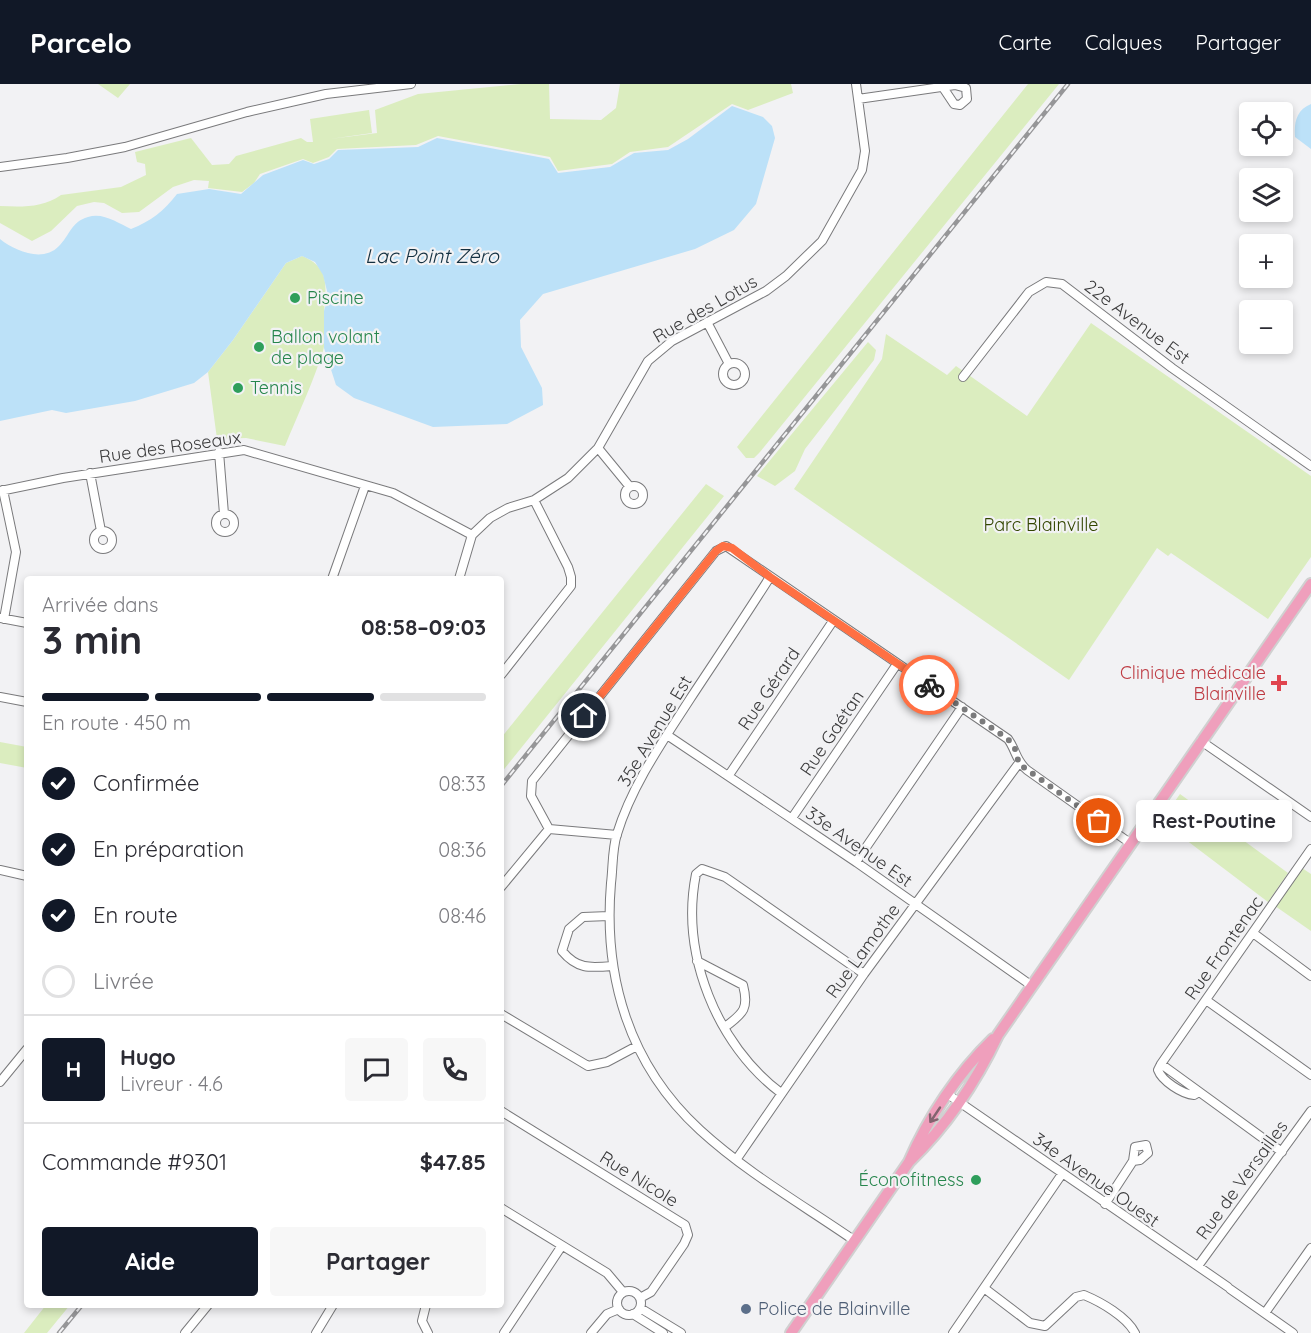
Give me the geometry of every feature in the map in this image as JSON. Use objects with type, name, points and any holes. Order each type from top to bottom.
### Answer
[{"type":"main road","points":[[909,1162],[930,1142],[958,1102],[985,1062],[998,1035],[1311,584]]},
{"type":"main road","points":[[791,1333],[909,1162],[921,1135],[948,1095],[976,1056],[998,1035]]},
{"type":"street","points":[[0,167],[108,150],[353,87],[411,84]]},
{"type":"street","name":"Rue des Lotus","points":[[472,535],[499,513],[534,500],[568,478],[598,448],[648,361],[672,341],[766,291],[786,276],[822,241],[862,170],[865,151],[856,84]]},
{"type":"street","points":[[858,99],[944,88]]},
{"type":"street","name":"22e Avenue Est","points":[[963,377],[1029,292],[1046,282],[1062,284],[1172,368],[1311,466]]},
{"type":"street","points":[[707,322],[729,364]]},
{"type":"street","points":[[598,448],[630,487]]},
{"type":"street","name":"Rue des Roseaux","points":[[2,491],[90,473],[219,452],[252,451],[393,493],[472,535]]},
{"type":"street","points":[[219,452],[224,514]]},
{"type":"street","points":[[90,473],[101,531]]},
{"type":"street","points":[[333,576],[365,486]]},
{"type":"street","points":[[2,491],[16,552],[2,619],[24,623]]},
{"type":"street","points":[[504,671],[570,586],[571,577],[567,567],[534,500]]},
{"type":"street","points":[[460,576],[472,535]]},
{"type":"street","points":[[549,829],[531,796],[532,781],[716,551],[723,546],[732,548],[833,621],[1008,739],[1015,749],[1019,764],[1130,843]]},
{"type":"street","name":"35e Avenue Est","points":[[770,577],[644,773],[617,835],[609,916],[612,966],[621,1004],[637,1046],[657,1080],[677,1106],[699,1130],[736,1160],[855,1241]]},
{"type":"street","name":"Rue Gérard","points":[[729,775],[833,621]]},
{"type":"street","name":"Rue Gaétan","points":[[792,818],[897,664]]},
{"type":"street","points":[[0,697],[24,701]]},
{"type":"street","points":[[856,862],[962,708]]},
{"type":"street","name":"33e Avenue Est","points":[[667,735],[856,862],[1032,986]]},
{"type":"street","points":[[1201,741],[1311,817]]},
{"type":"street","name":"Rue Lamothe","points":[[736,1160],[864,974],[1019,764]]},
{"type":"street","points":[[549,829],[617,835]]},
{"type":"street","points":[[504,883],[549,829]]},
{"type":"street","name":"Rue Frontenac","points":[[1282,1152],[1161,1064],[1311,849]]},
{"type":"street","points":[[782,1093],[747,1062],[711,999],[697,961],[692,926],[696,874],[702,869],[725,877],[864,974]]},
{"type":"street","points":[[0,870],[24,875]]},
{"type":"street","points":[[609,916],[583,917],[569,929],[562,951],[572,962],[587,969],[612,966]]},
{"type":"street","points":[[1253,933],[1311,976]]},
{"type":"street","points":[[697,961],[743,985],[747,1001],[741,1015],[725,1027]]},
{"type":"street","points":[[1206,1000],[1311,1075]]},
{"type":"street","points":[[504,1016],[588,1066],[607,1062],[637,1046]]},
{"type":"street","points":[[0,1082],[24,1052]]},
{"type":"street","name":"34e Avenue Ouest","points":[[948,1095],[1293,1333]]},
{"type":"street","name":"Rue de Versailles","points":[[1198,1266],[1311,1111]]},
{"type":"street","name":"Rue Nicole","points":[[504,1113],[685,1226],[688,1235],[684,1244],[651,1292],[640,1298]]},
{"type":"street","points":[[1106,1204],[1133,1161]]},
{"type":"street","points":[[953,1333],[1062,1174]]},
{"type":"street","points":[[504,1210],[561,1247],[607,1273],[623,1292]]},
{"type":"street","points":[[504,1333],[561,1247]]},
{"type":"street","points":[[1265,1313],[1311,1248]]},
{"type":"street","points":[[984,1288],[1030,1323],[1045,1326],[1076,1297],[1084,1295],[1111,1311],[1132,1327],[1135,1333]]},
{"type":"street","points":[[632,1291],[640,1298],[640,1308],[633,1314],[628,1315],[619,1309],[617,1300],[623,1292],[632,1291]]},
{"type":"street","points":[[185,1333],[206,1308]]},
{"type":"street","points":[[316,1333],[331,1308]]},
{"type":"street","points":[[425,1308],[422,1321],[428,1333]]},
{"type":"street","points":[[640,1308],[681,1333]]},
{"type":"street","points":[[591,1333],[607,1314],[619,1309]]},
{"type":"street","points":[[633,1314],[663,1333]]},
{"type":"green space","points":[[98,84],[130,84],[118,98]]},
{"type":"green space","points":[[521,84],[549,84],[550,119],[601,120],[616,108],[620,84],[791,84],[793,93],[748,110],[732,104],[668,147],[630,152],[612,164],[558,171],[550,157],[438,136],[416,145],[337,149],[329,157],[313,163],[303,159],[260,174],[254,183],[242,192],[208,188],[209,181],[194,180],[173,187],[139,212],[122,213],[104,203],[94,202],[77,206],[51,231],[32,241],[0,223],[0,206],[39,204],[61,195],[121,187],[146,175],[145,164],[137,162],[135,152],[191,138],[212,165],[229,164],[236,156],[301,138],[307,142],[313,142],[310,119],[369,110],[372,133],[330,139],[377,133],[375,110],[418,94]]},
{"type":"green space","points":[[1028,84],[1059,84],[760,452],[754,458],[746,458],[737,447]]},
{"type":"green space","points":[[302,256],[319,267],[323,274],[325,282],[324,343],[315,375],[285,446],[246,438],[217,439],[208,372],[286,263]]},
{"type":"green space","name":"Parc Blainville","points":[[1091,323],[1311,476],[1311,557],[1268,619],[1171,553],[1168,556],[1157,548],[1069,680],[794,489],[882,359],[886,334],[947,375],[956,366],[1027,416]]},
{"type":"green space","points":[[868,342],[876,350],[874,360],[805,449],[795,471],[775,486],[757,476]]},
{"type":"green space","points":[[706,484],[724,496],[504,769],[504,734]]},
{"type":"green space","points":[[0,742],[24,746],[24,767],[0,763]]},
{"type":"green space","points":[[1180,794],[1288,873],[1268,902],[1161,821]]},
{"type":"green space","points":[[1302,868],[1311,874],[1311,931],[1275,906]]},
{"type":"green space","points":[[44,1308],[68,1308],[47,1333],[24,1333]]},
{"type":"water","points":[[1311,104],[1311,149],[1295,137],[1295,132],[1299,113]]},
{"type":"water","name":"Lac Point Zéro","points":[[732,106],[763,117],[772,126],[775,138],[756,204],[734,230],[695,249],[543,294],[520,320],[521,347],[542,388],[543,405],[507,424],[433,427],[354,398],[336,385],[324,348],[324,311],[328,295],[323,275],[315,262],[302,256],[286,263],[233,340],[208,372],[194,383],[135,401],[66,413],[52,410],[0,421],[0,239],[21,251],[45,254],[63,242],[74,225],[88,217],[105,217],[131,229],[157,215],[177,194],[209,189],[241,194],[263,175],[303,160],[314,164],[329,159],[338,150],[418,147],[437,138],[549,159],[558,173],[610,167],[634,153],[668,150],[688,139]]},
{"type":"railway","points":[[504,782],[1068,84]]},
{"type":"railway","points":[[59,1333],[80,1308]]},
{"type":"way so far","points":[[929,685],[1008,739],[1015,749],[1019,764],[1099,821]]},
{"type":"place","name":"Piscine","points":[[295,298]]},
{"type":"place","name":"Ballon volant de plage","points":[[259,347]]},
{"type":"place","name":"Tennis","points":[[238,388]]},
{"type":"place","name":"Clinique médicale Blainville","points":[[1279,683]]},
{"type":"place","name":"Rest-Poutine","points":[[1099,821]]},
{"type":"place","name":"Éconofitness","points":[[976,1180]]},
{"type":"place","name":"Police de Blainville","points":[[746,1309]]},
{"type":"route","points":[[584,716],[716,551],[723,546],[732,548],[770,577],[929,685]]}]
